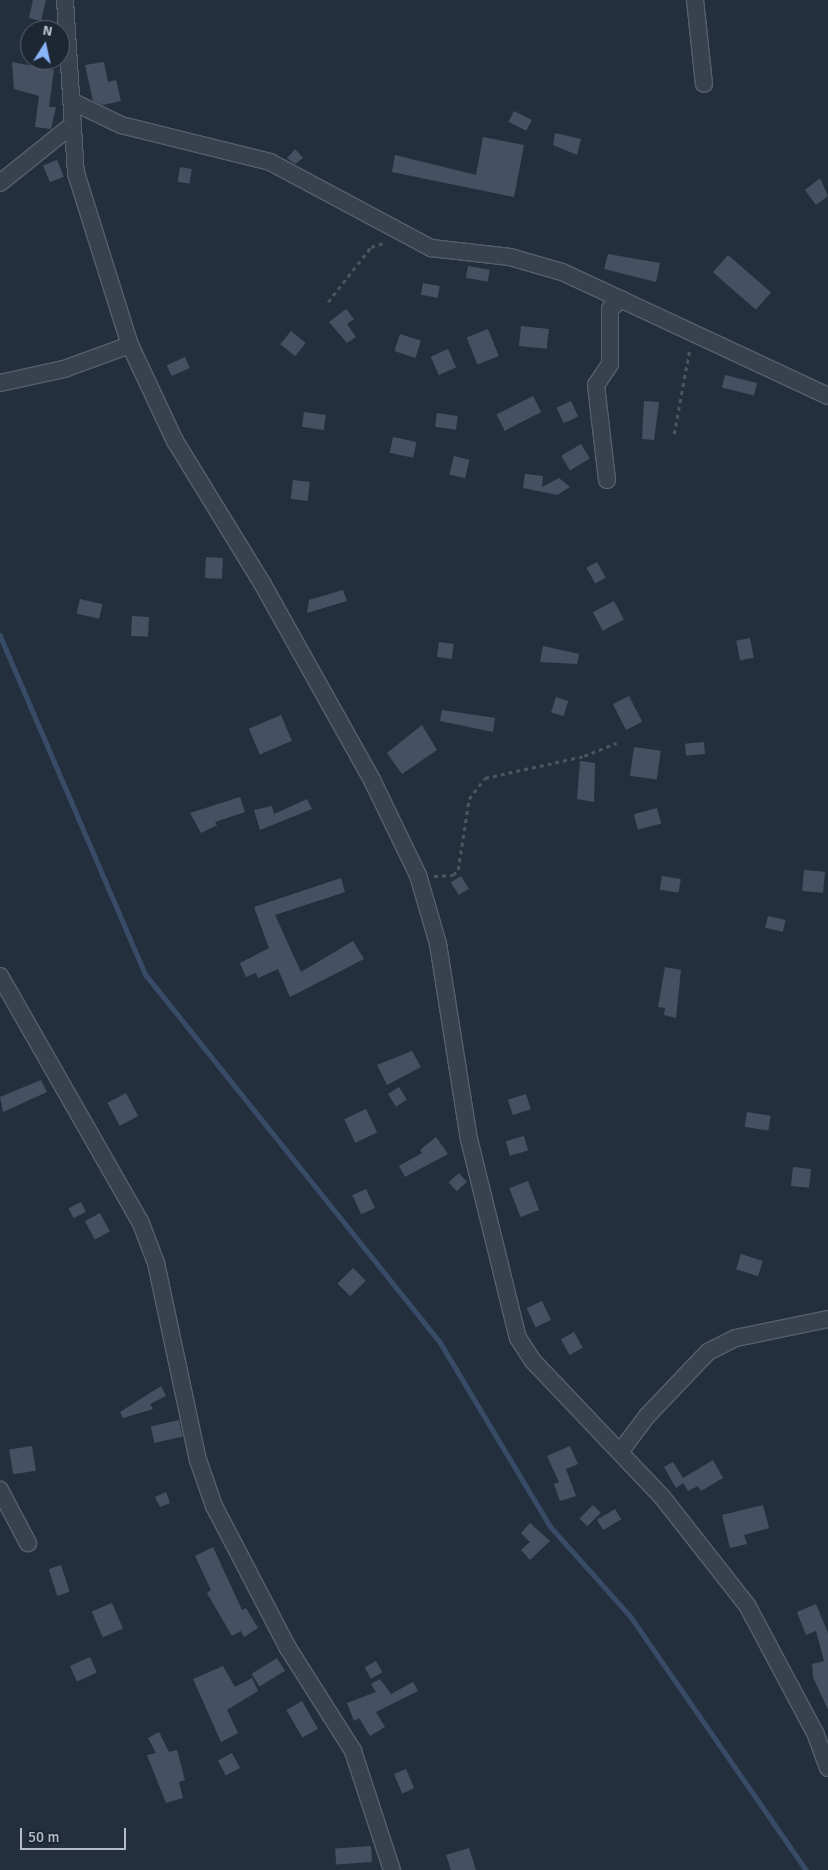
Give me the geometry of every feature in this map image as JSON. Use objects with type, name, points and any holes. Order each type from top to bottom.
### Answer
[{"type":"street","points":[[65,0],[72,101],[71,126],[80,191],[130,346],[176,441],[262,583],[372,780],[418,875],[438,944],[469,1139],[518,1338],[533,1361],[663,1498],[747,1605],[816,1735],[828,1768]]},
{"type":"street","points":[[695,0],[704,84]]},
{"type":"street","points":[[72,101],[121,125],[270,162],[410,239],[444,251],[522,259],[621,299],[828,396]]},
{"type":"street","points":[[0,183],[71,126]]},
{"type":"street","points":[[607,480],[596,385],[610,364],[610,309],[621,299]]},
{"type":"street","points":[[0,384],[64,369],[130,346]]},
{"type":"street","points":[[0,976],[140,1221],[156,1263],[198,1460],[214,1506],[288,1648],[353,1751],[392,1870]]},
{"type":"street","points":[[620,1452],[653,1410],[708,1352],[736,1338],[828,1319]]},
{"type":"street","points":[[0,1490],[28,1544]]},
{"type":"path","points":[[328,302],[374,245],[410,239]]},
{"type":"path","points":[[674,434],[693,333]]},
{"type":"path","points":[[418,875],[443,876],[458,870],[469,799],[485,778],[584,756],[617,742]]},
{"type":"building","points":[[33,0],[46,0],[41,20],[29,18]]},
{"type":"building","points":[[12,62],[20,64],[20,70],[54,70],[49,107],[56,107],[51,129],[35,127],[39,96],[14,89]]},
{"type":"building","points":[[104,62],[108,82],[116,80],[121,101],[103,105],[93,101],[85,65]]},
{"type":"building","points":[[514,111],[532,120],[526,131],[509,122]]},
{"type":"building","points":[[555,133],[581,139],[577,155],[553,145]]},
{"type":"building","points":[[483,137],[524,145],[514,197],[392,172],[395,155],[476,175]]},
{"type":"building","points":[[295,149],[303,158],[295,164],[287,158]]},
{"type":"building","points":[[57,160],[64,177],[50,182],[43,166]]},
{"type":"building","points":[[180,167],[192,169],[190,184],[178,182]]},
{"type":"building","points":[[820,178],[828,196],[816,205],[805,190]]},
{"type":"building","points":[[608,254],[660,263],[656,282],[604,269]]},
{"type":"building","points":[[728,255],[771,292],[756,310],[713,272]]},
{"type":"building","points":[[468,266],[490,270],[488,282],[466,278]]},
{"type":"building","points":[[423,283],[440,286],[438,298],[421,295]]},
{"type":"building","points":[[346,309],[354,319],[347,324],[356,337],[347,343],[329,322]]},
{"type":"building","points":[[521,326],[549,329],[547,349],[519,346]]},
{"type":"building","points":[[488,329],[499,356],[478,365],[467,338]]},
{"type":"building","points":[[291,331],[306,343],[295,356],[280,344]]},
{"type":"building","points":[[400,334],[421,341],[415,358],[394,351]]},
{"type":"building","points":[[448,349],[456,367],[439,375],[431,357]]},
{"type":"building","points":[[185,357],[190,368],[172,376],[167,365]]},
{"type":"building","points":[[725,375],[757,383],[754,396],[722,388]]},
{"type":"building","points":[[533,396],[541,412],[505,431],[496,415]]},
{"type":"building","points":[[571,401],[578,416],[564,423],[556,408]]},
{"type":"building","points":[[644,401],[659,402],[654,440],[642,439]]},
{"type":"building","points":[[304,412],[326,415],[324,430],[302,427]]},
{"type":"building","points":[[437,413],[458,416],[456,430],[435,427]]},
{"type":"building","points":[[393,437],[416,442],[413,458],[390,453]]},
{"type":"building","points":[[581,444],[590,459],[570,470],[561,456]]},
{"type":"building","points":[[454,456],[470,460],[465,478],[449,474]]},
{"type":"building","points":[[525,474],[543,476],[542,487],[559,478],[570,487],[557,495],[523,488]]},
{"type":"building","points":[[293,480],[310,482],[308,501],[291,499]]},
{"type":"building","points":[[206,557],[223,558],[222,579],[205,578]]},
{"type":"building","points":[[597,562],[606,578],[595,584],[587,568]]},
{"type":"building","points":[[343,590],[347,601],[307,613],[309,600]]},
{"type":"building","points":[[80,599],[102,604],[99,619],[77,614]]},
{"type":"building","points":[[614,601],[624,620],[603,631],[593,612]]},
{"type":"building","points":[[132,616],[149,617],[148,637],[131,636]]},
{"type":"building","points":[[750,638],[754,658],[740,660],[736,641]]},
{"type":"building","points":[[439,642],[454,644],[452,659],[437,657]]},
{"type":"building","points":[[543,646],[579,654],[577,664],[540,662]]},
{"type":"building","points":[[629,696],[642,722],[626,730],[613,704]]},
{"type":"building","points":[[556,697],[568,701],[563,716],[551,712]]},
{"type":"building","points":[[442,710],[495,718],[493,732],[440,721]]},
{"type":"building","points":[[281,715],[292,741],[260,754],[249,729]]},
{"type":"building","points":[[422,725],[437,750],[402,774],[387,753]]},
{"type":"building","points":[[704,742],[705,754],[686,756],[685,744]]},
{"type":"building","points":[[634,747],[661,751],[657,779],[630,776]]},
{"type":"building","points":[[580,761],[595,763],[594,802],[577,799]]},
{"type":"building","points":[[240,797],[245,812],[215,822],[217,825],[201,833],[190,813]]},
{"type":"building","points":[[307,799],[312,809],[260,830],[254,810],[272,806],[274,814]]},
{"type":"building","points":[[657,808],[661,823],[638,830],[634,814]]},
{"type":"building","points":[[804,870],[825,872],[823,893],[802,891]]},
{"type":"building","points":[[461,876],[469,889],[459,895],[451,882]]},
{"type":"building","points":[[662,876],[681,879],[679,893],[660,890]]},
{"type":"building","points":[[341,878],[345,892],[275,915],[301,972],[353,941],[364,959],[290,997],[278,969],[258,978],[256,973],[246,977],[240,963],[269,948],[254,907]]},
{"type":"building","points":[[768,916],[786,920],[783,932],[765,928]]},
{"type":"building","points":[[665,967],[681,970],[676,1018],[664,1015],[665,1008],[658,1007]]},
{"type":"building","points":[[412,1051],[421,1067],[387,1085],[377,1065]]},
{"type":"building","points":[[41,1080],[47,1092],[3,1112],[0,1097]]},
{"type":"building","points":[[399,1087],[407,1100],[396,1107],[388,1094]]},
{"type":"building","points":[[126,1093],[138,1116],[120,1126],[107,1103]]},
{"type":"building","points":[[526,1094],[531,1109],[513,1115],[508,1100]]},
{"type":"building","points":[[366,1109],[377,1133],[355,1143],[344,1119]]},
{"type":"building","points":[[747,1112],[771,1116],[768,1131],[745,1127]]},
{"type":"building","points":[[524,1136],[528,1150],[510,1156],[506,1141]]},
{"type":"building","points":[[436,1137],[448,1154],[405,1177],[399,1166],[422,1153],[420,1150]]},
{"type":"building","points":[[793,1167],[811,1169],[809,1188],[791,1186]]},
{"type":"building","points":[[459,1173],[467,1182],[457,1191],[449,1182]]},
{"type":"building","points":[[528,1181],[539,1210],[520,1217],[509,1188]]},
{"type":"building","points":[[366,1189],[375,1208],[361,1214],[352,1195]]},
{"type":"building","points":[[81,1202],[86,1212],[74,1218],[69,1208]]},
{"type":"building","points":[[100,1213],[110,1232],[95,1240],[85,1221]]},
{"type":"building","points":[[741,1254],[763,1261],[758,1276],[736,1269]]},
{"type":"building","points":[[353,1268],[366,1281],[350,1296],[337,1284]]},
{"type":"building","points":[[542,1301],[551,1320],[535,1327],[527,1308]]},
{"type":"building","points":[[574,1332],[583,1348],[570,1355],[561,1339]]},
{"type":"building","points":[[161,1386],[166,1396],[150,1404],[153,1409],[123,1418],[120,1412]]},
{"type":"building","points":[[179,1420],[183,1437],[155,1443],[151,1427]]},
{"type":"building","points":[[32,1446],[36,1471],[13,1474],[9,1450]]},
{"type":"building","points":[[570,1446],[578,1464],[566,1469],[576,1496],[560,1501],[554,1484],[559,1482],[547,1456]]},
{"type":"building","points":[[713,1460],[723,1478],[701,1491],[698,1486],[688,1491],[683,1483],[676,1488],[664,1467],[673,1462],[683,1478]]},
{"type":"building","points":[[166,1492],[170,1503],[160,1507],[155,1497]]},
{"type":"building","points":[[593,1505],[601,1513],[587,1526],[580,1518]]},
{"type":"building","points":[[763,1505],[769,1528],[744,1535],[747,1544],[730,1548],[722,1515]]},
{"type":"building","points":[[615,1509],[621,1519],[603,1530],[597,1520]]},
{"type":"building","points":[[530,1523],[550,1541],[530,1560],[521,1550],[530,1542],[521,1533]]},
{"type":"building","points":[[213,1547],[242,1610],[246,1608],[258,1628],[244,1637],[241,1631],[232,1636],[207,1593],[211,1590],[195,1556]]},
{"type":"building","points":[[61,1565],[70,1592],[57,1596],[49,1569]]},
{"type":"building","points":[[112,1603],[123,1629],[103,1637],[92,1612]]},
{"type":"building","points":[[816,1604],[828,1633],[828,1710],[813,1677],[812,1664],[824,1661],[816,1631],[806,1635],[797,1612]]},
{"type":"building","points":[[90,1657],[97,1673],[77,1681],[70,1666]]},
{"type":"building","points":[[277,1658],[285,1671],[260,1687],[252,1674]]},
{"type":"building","points":[[376,1661],[382,1672],[371,1679],[365,1667]]},
{"type":"building","points":[[223,1666],[235,1687],[252,1678],[258,1691],[227,1710],[238,1733],[221,1742],[193,1679]]},
{"type":"building","points":[[380,1679],[391,1694],[413,1682],[418,1691],[376,1712],[385,1727],[370,1736],[359,1718],[354,1721],[347,1703],[376,1692],[371,1684]]},
{"type":"building","points":[[302,1701],[318,1729],[302,1738],[286,1710]]},
{"type":"building","points":[[159,1732],[169,1752],[177,1750],[185,1780],[179,1782],[183,1798],[166,1803],[147,1755],[156,1753],[148,1738]]},
{"type":"building","points":[[232,1753],[240,1768],[226,1776],[218,1761]]},
{"type":"building","points":[[406,1769],[414,1788],[402,1793],[394,1774]]},
{"type":"building","points":[[371,1846],[372,1862],[336,1864],[335,1849]]},
{"type":"building","points":[[469,1848],[476,1870],[451,1870],[446,1855]]},
{"type":"waterway","points":[[0,635],[146,975],[440,1342],[550,1526],[631,1617],[806,1870]]}]
